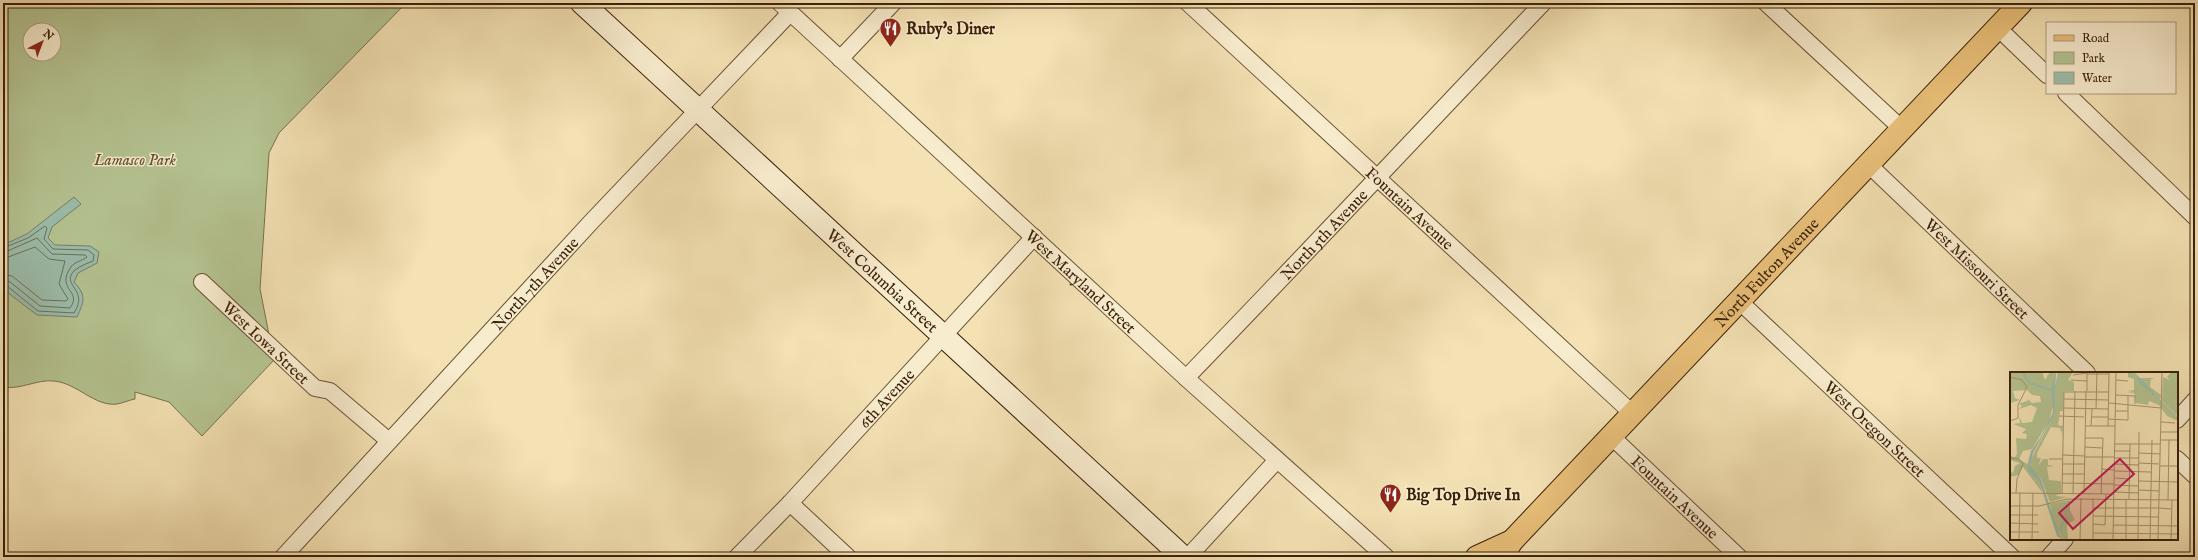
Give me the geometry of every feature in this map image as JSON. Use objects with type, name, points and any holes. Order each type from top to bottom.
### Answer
[{"type":"main road","name":"West Columbia Street","points":[[582,3],[942,337],[1183,557]]},
{"type":"main road","name":"North Fulton Avenue","points":[[1477,557],[1507,549],[1738,300],[2021,3]]},
{"type":"street","points":[[840,59],[893,3]]},
{"type":"street","name":"Fountain Avenue","points":[[1188,3],[1632,413]]},
{"type":"street","name":"North 5th Avenue","points":[[1186,378],[1322,238],[1377,177],[1543,3]]},
{"type":"street","points":[[1766,3],[1902,128]]},
{"type":"street","name":"North 7th Avenue","points":[[283,557],[592,221],[699,111],[785,8]]},
{"type":"street","name":"West Maryland Street","points":[[785,8],[1186,378],[1386,557]]},
{"type":"street","points":[[1998,28],[2046,74]]},
{"type":"street","points":[[2067,94],[2195,217]]},
{"type":"street","name":"West Missouri Street","points":[[1868,164],[2086,372]]},
{"type":"street","name":"6th Avenue","points":[[737,557],[790,503],[1034,238]]},
{"type":"street","name":"West Iowa Street","points":[[202,282],[315,388],[330,390],[389,441]]},
{"type":"street","name":"West Oregon Street","points":[[1738,300],[2012,557]]},
{"type":"street","points":[[2178,419],[2195,400]]},
{"type":"street","name":"Fountain Avenue","points":[[1612,437],[1739,557]]},
{"type":"street","points":[[1188,557],[1277,460]]},
{"type":"street","points":[[2178,460],[2195,476]]},
{"type":"street","points":[[790,503],[848,557]]},
{"type":"street","points":[[2049,557],[2064,540]]},
{"type":"green space","name":"Lamasco Park","points":[[3,3],[406,3],[279,133],[269,153],[260,289],[274,360],[202,436],[169,402],[135,392],[135,399],[117,404],[109,404],[93,399],[70,386],[54,381],[10,388],[3,387]]},
{"type":"water","points":[[74,197],[81,204],[52,227],[48,238],[55,245],[90,246],[99,252],[97,263],[78,273],[74,282],[83,295],[83,303],[77,317],[37,315],[3,289],[3,245],[27,234]]},
{"type":"place","name":"Ruby's Diner","points":[[890,48]]},
{"type":"place","name":"Big Top Drive In","points":[[1391,514]]}]
